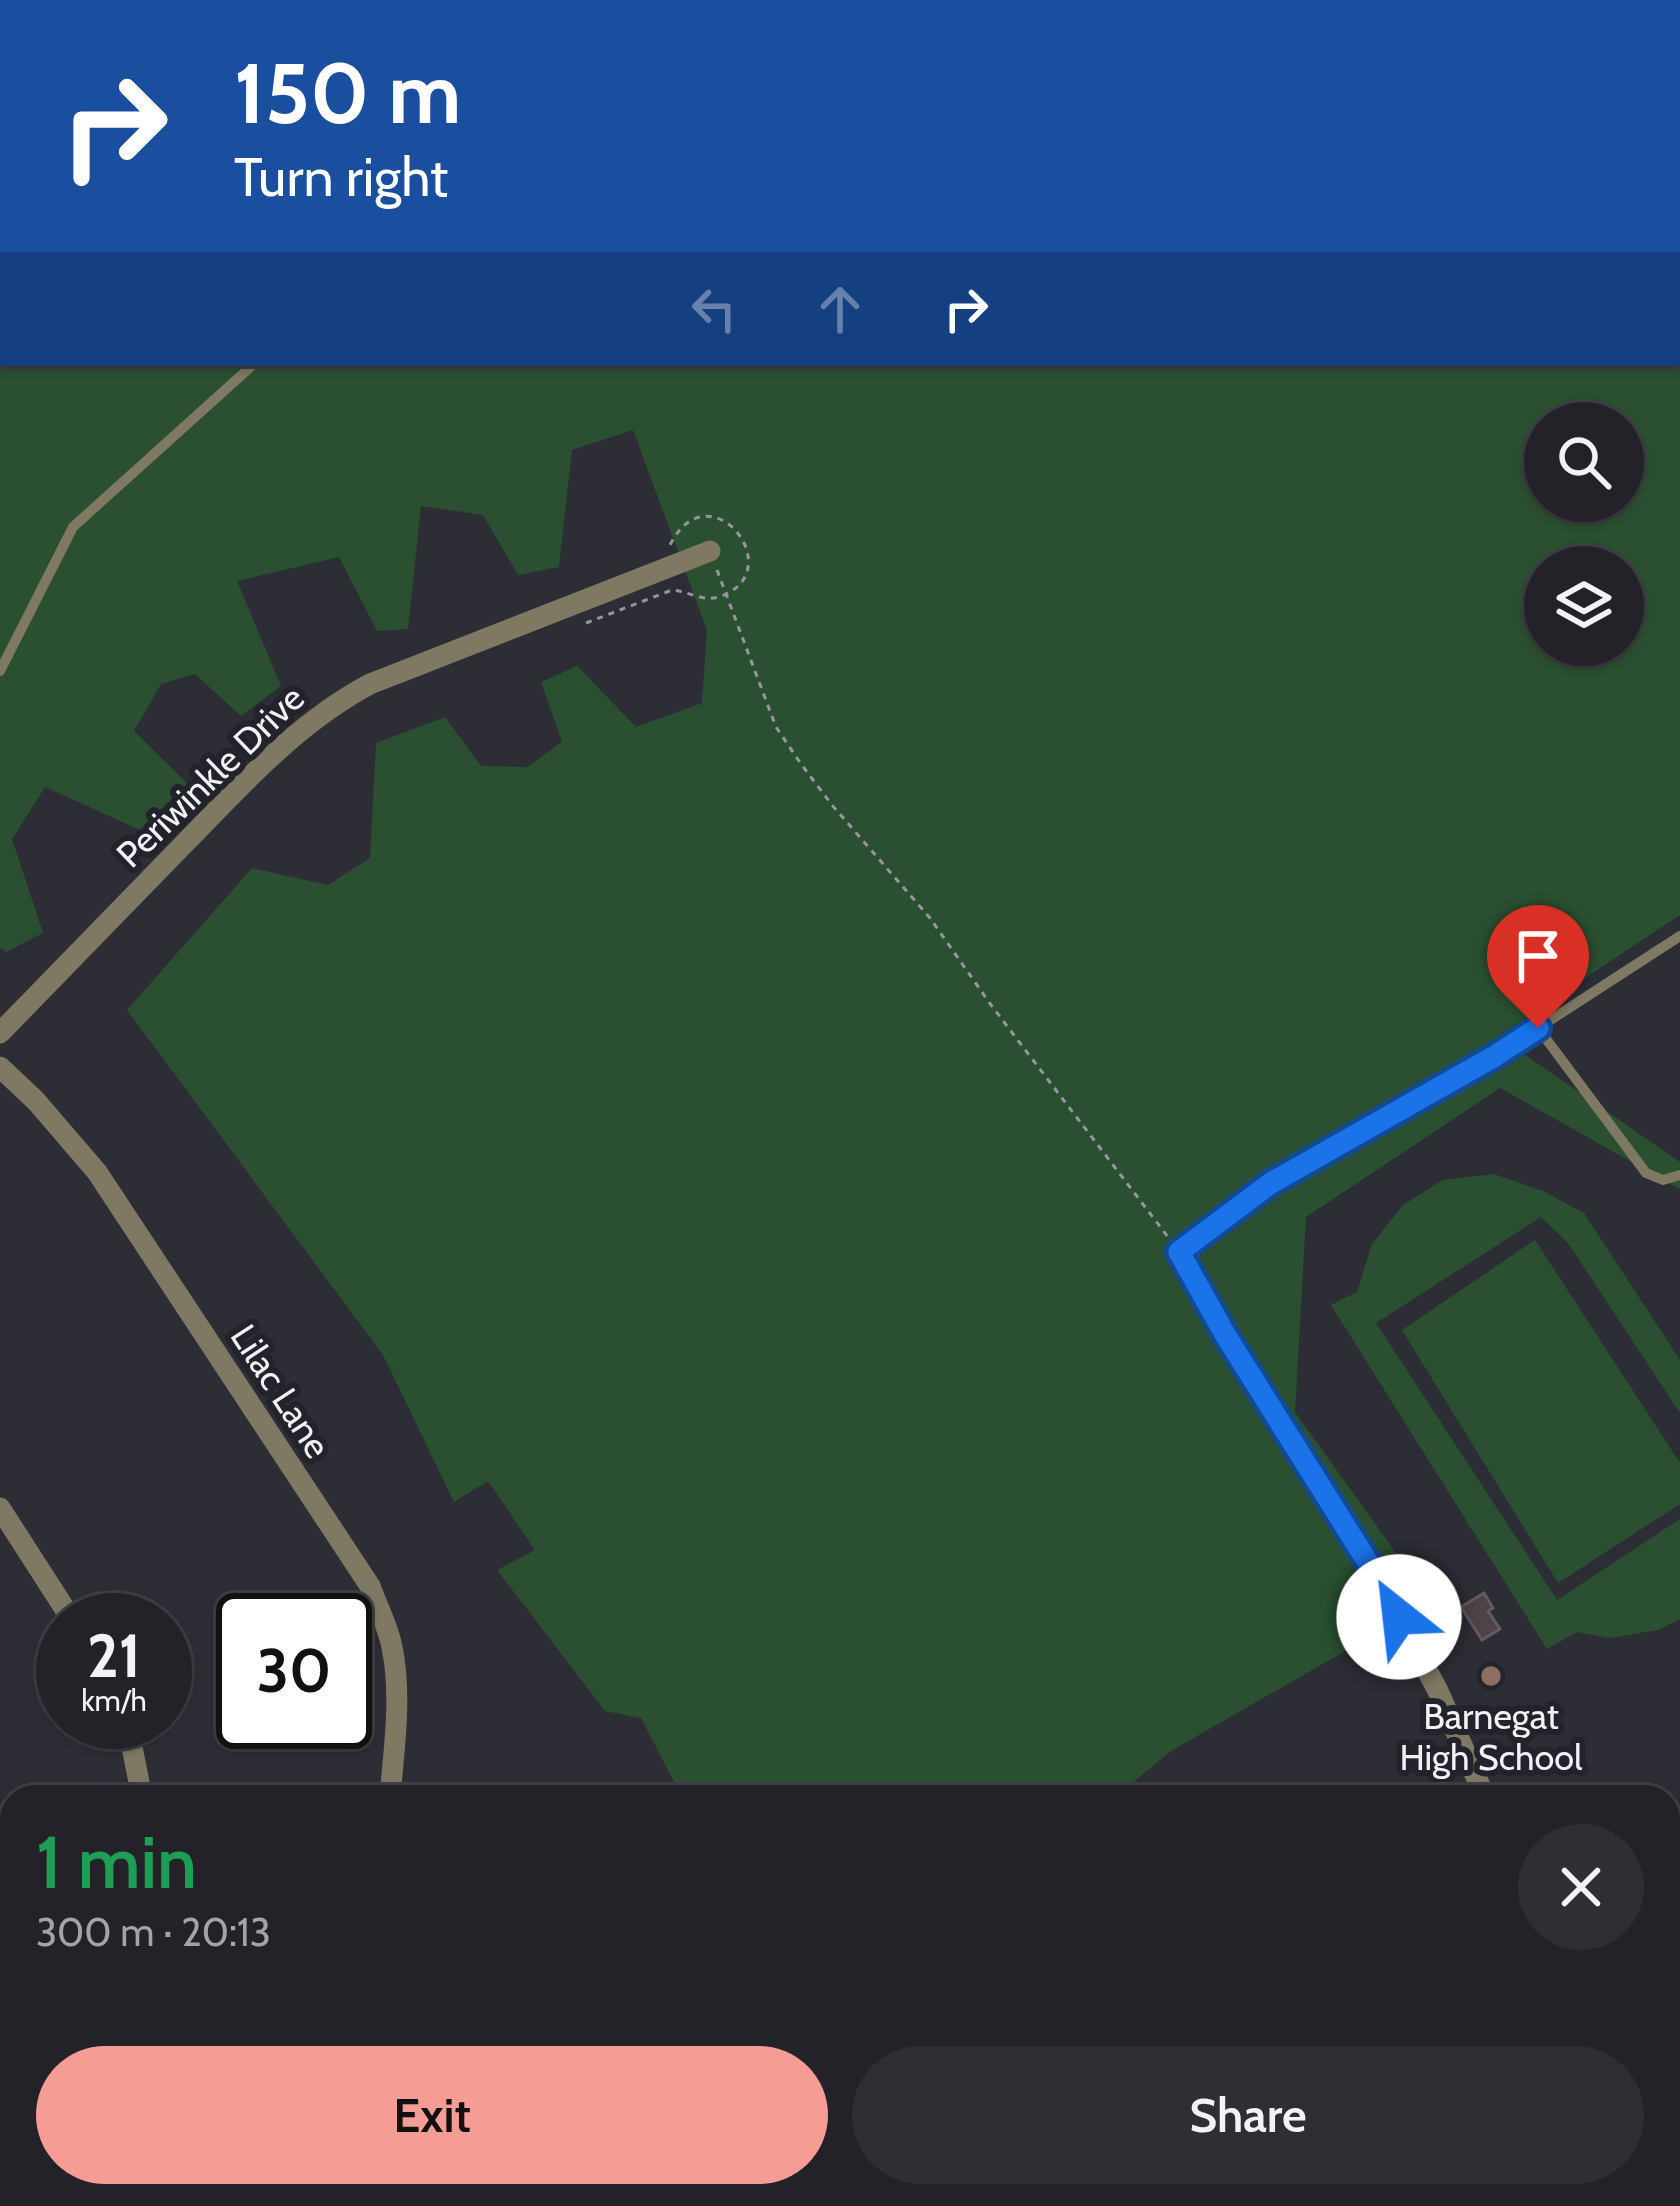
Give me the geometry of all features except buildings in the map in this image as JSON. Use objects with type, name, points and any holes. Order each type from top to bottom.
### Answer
[{"type":"street","name":"Periwinkle Drive","points":[[0,1034],[231,795],[333,704],[370,684],[710,551]]},
{"type":"street","name":"Lilac Lane","points":[[0,1067],[97,1172],[370,1586],[391,1642],[396,1673],[391,1785]]},
{"type":"street","points":[[1179,1252],[1226,1336],[1379,1580],[1438,1691],[1480,1785]]},
{"type":"street","points":[[0,1508],[55,1593]]},
{"type":"street","points":[[133,1749],[140,1785]]},
{"type":"lane","points":[[0,671],[73,527],[252,366]]},
{"type":"lane","points":[[1179,1252],[1271,1183],[1495,1056],[1680,936]]},
{"type":"lane","points":[[1538,1028],[1646,1173],[1663,1180],[1680,1175]]},
{"type":"path","points":[[588,622],[672,590],[717,598],[744,577],[749,560],[739,530],[706,517],[693,520],[675,535],[668,551]]},
{"type":"path","points":[[710,551],[776,727],[832,805],[930,918],[1179,1252]]},
{"type":"green space","points":[[0,366],[1680,366],[1680,915],[1498,1036],[1680,1162],[1680,1189],[1500,1088],[1306,1217],[1295,1412],[1431,1602],[1171,1751],[1130,1785],[676,1785],[641,1718],[605,1711],[497,1570],[535,1550],[488,1481],[454,1502],[383,1355],[127,1010],[252,868],[328,885],[370,858],[376,743],[445,717],[481,766],[527,767],[562,742],[541,682],[577,666],[636,727],[702,703],[707,630],[633,430],[572,450],[559,567],[518,575],[483,515],[421,506],[408,629],[377,631],[339,557],[237,581],[281,686],[241,716],[195,674],[161,684],[134,731],[187,783],[149,834],[45,787],[12,839],[43,933],[6,952],[0,948]]},
{"type":"green space","points":[[1494,1174],[1543,1191],[1584,1213],[1680,1360],[1680,1413],[1568,1243],[1541,1217],[1376,1323],[1557,1600],[1680,1519],[1680,1619],[1658,1630],[1609,1638],[1577,1632],[1547,1649],[1331,1305],[1357,1292],[1372,1244],[1403,1205],[1443,1180]]},
{"type":"green space","points":[[1535,1240],[1680,1463],[1680,1504],[1558,1583],[1402,1330]]},
{"type":"place","name":"Barnegat High School","points":[[1491,1676]]},
{"type":"route","points":[[1399,1617],[1179,1252],[1271,1183],[1538,1028]]}]
